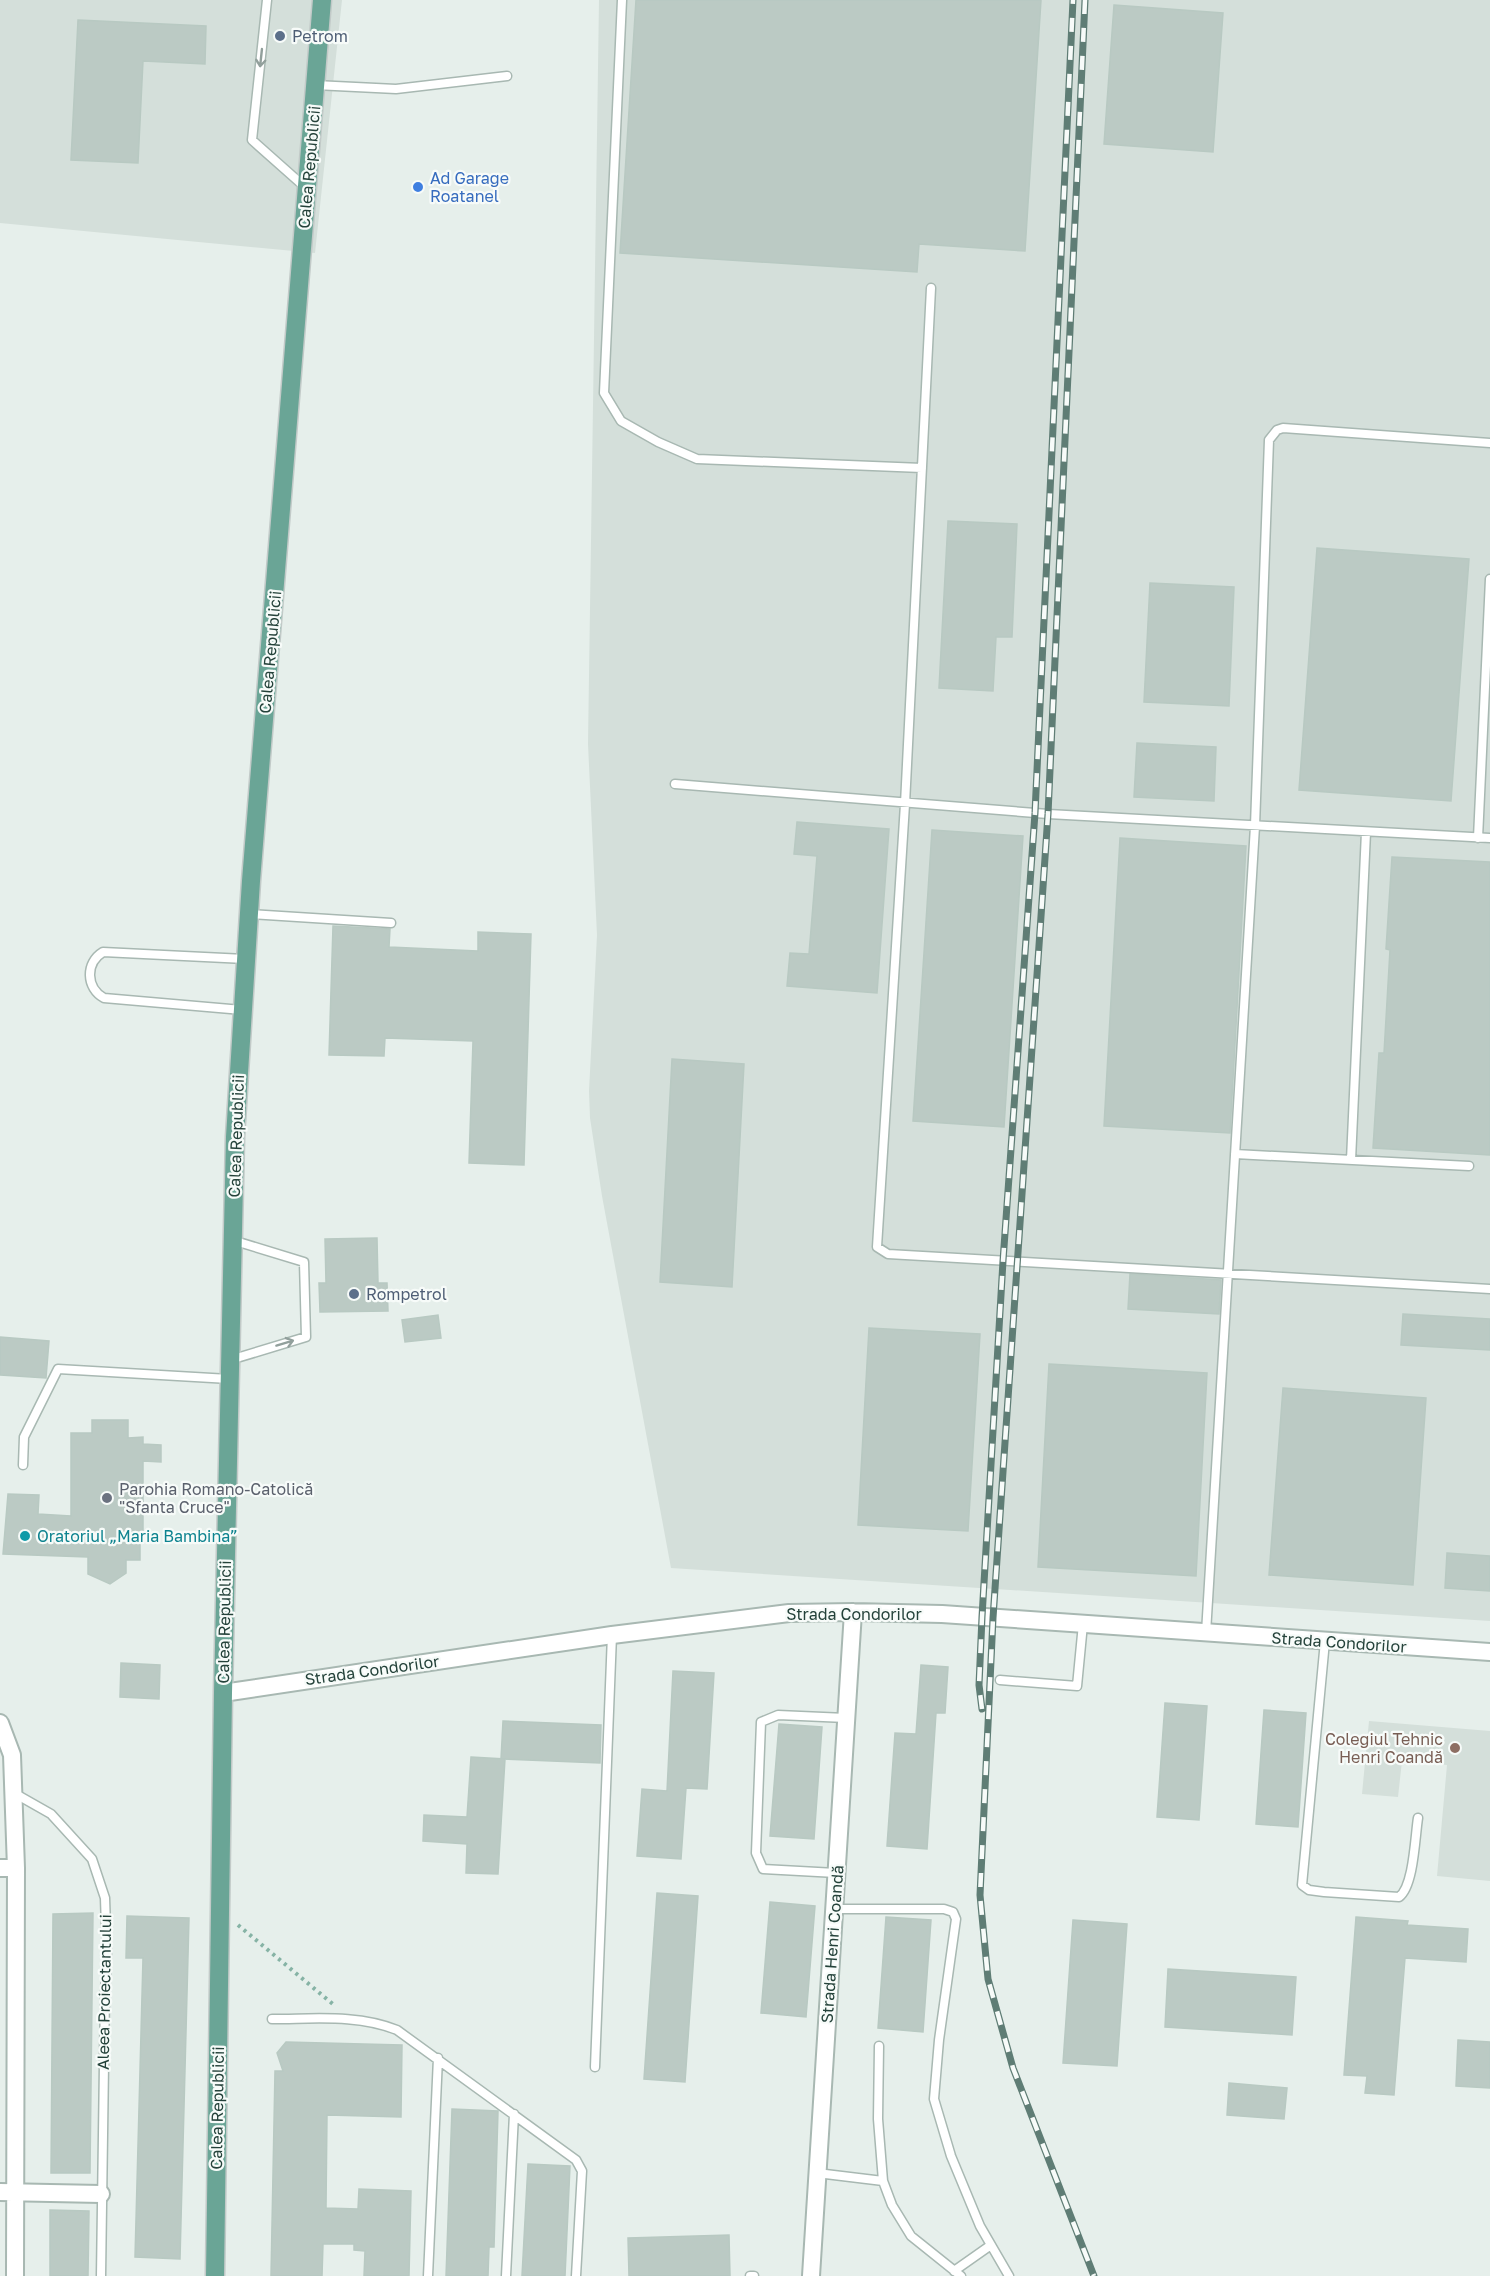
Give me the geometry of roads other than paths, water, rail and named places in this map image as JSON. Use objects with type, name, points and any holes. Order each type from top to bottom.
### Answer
[{"type":"main road","name":"Calea Republicii","points":[[215,2276],[222,1692],[235,1137],[248,914],[322,0]]},
{"type":"street","name":"Strada Henri Coandă","points":[[811,2276],[853,1612]]},
{"type":"street","name":"Strada Condorilor","points":[[222,1692],[612,1635],[789,1613],[942,1614],[1490,1652]]},
{"type":"street","points":[[0,1723],[12,1755],[14,1792],[8,1868],[8,2192],[15,2276]]},
{"type":"street","points":[[8,2192],[101,2194]]},
{"type":"lane","points":[[267,0],[252,140],[307,189]]},
{"type":"lane","points":[[622,0],[604,393],[621,421],[658,442],[697,459],[922,468]]},
{"type":"lane","points":[[315,85],[396,89],[507,76]]},
{"type":"lane","points":[[931,288],[905,804],[877,1247],[888,1254],[1490,1289]]},
{"type":"lane","points":[[1206,1633],[1255,826],[1268,446],[1272,434],[1283,428],[1490,443]]},
{"type":"lane","points":[[1478,838],[1490,579]]},
{"type":"lane","points":[[675,784],[905,804],[1490,838]]},
{"type":"lane","points":[[1351,1160],[1366,832]]},
{"type":"lane","points":[[248,914],[391,923]]},
{"type":"lane","points":[[242,1010],[105,998],[97,994],[91,986],[90,970],[93,959],[103,952],[245,959]]},
{"type":"lane","points":[[1235,1154],[1469,1166]]},
{"type":"lane","points":[[230,1360],[306,1337],[304,1262],[232,1240]]},
{"type":"lane","points":[[23,1465],[24,1437],[58,1369],[229,1379]]},
{"type":"lane","points":[[1000,1680],[1077,1686],[1083,1624]]},
{"type":"lane","points":[[594,2067],[612,1635]]},
{"type":"lane","points":[[1325,1641],[1302,1885],[1309,1890],[1324,1892],[1399,1897],[1410,1875],[1418,1818]]},
{"type":"lane","points":[[836,1873],[763,1869],[758,1862],[756,1853],[761,1722],[778,1715],[846,1718]]},
{"type":"lane","name":"Aleea Proiectantului","points":[[14,1792],[51,1814],[92,1859],[105,1898],[107,1957],[101,2276]]},
{"type":"lane","points":[[834,1909],[944,1909],[953,1912],[956,1919],[939,2040],[934,2099],[951,2156],[980,2226],[1009,2276]]},
{"type":"lane","points":[[272,2019],[351,2019],[384,2025],[397,2030],[576,2160],[582,2171],[576,2276]]},
{"type":"lane","points":[[879,2046],[878,2119],[883,2181],[892,2205],[911,2236],[957,2273],[991,2245]]},
{"type":"lane","points":[[428,2276],[438,2058]]},
{"type":"lane","points":[[506,2276],[514,2114]]},
{"type":"lane","points":[[817,2173],[883,2181]]},
{"type":"railway","points":[[982,1709],[979,1685],[982,1617],[1003,1261],[1035,813],[1073,0]]},
{"type":"railway","points":[[1085,0],[1048,814],[993,1618],[980,1895],[988,1979],[1013,2068],[1094,2276]]},
{"type":"place","name":"Petrom","points":[[280,36]]},
{"type":"place","name":"Ad Garage Roatanel","points":[[418,187]]},
{"type":"place","name":"Rompetrol","points":[[354,1294]]},
{"type":"place","name":"Parohia Romano-Catolică \"Sfanta Cruce\"","points":[[107,1498]]},
{"type":"place","name":"Oratoriul „Maria Bambina”","points":[[25,1536]]},
{"type":"place","name":"Colegiul Tehnic Henri Coandă","points":[[1455,1748]]}]
